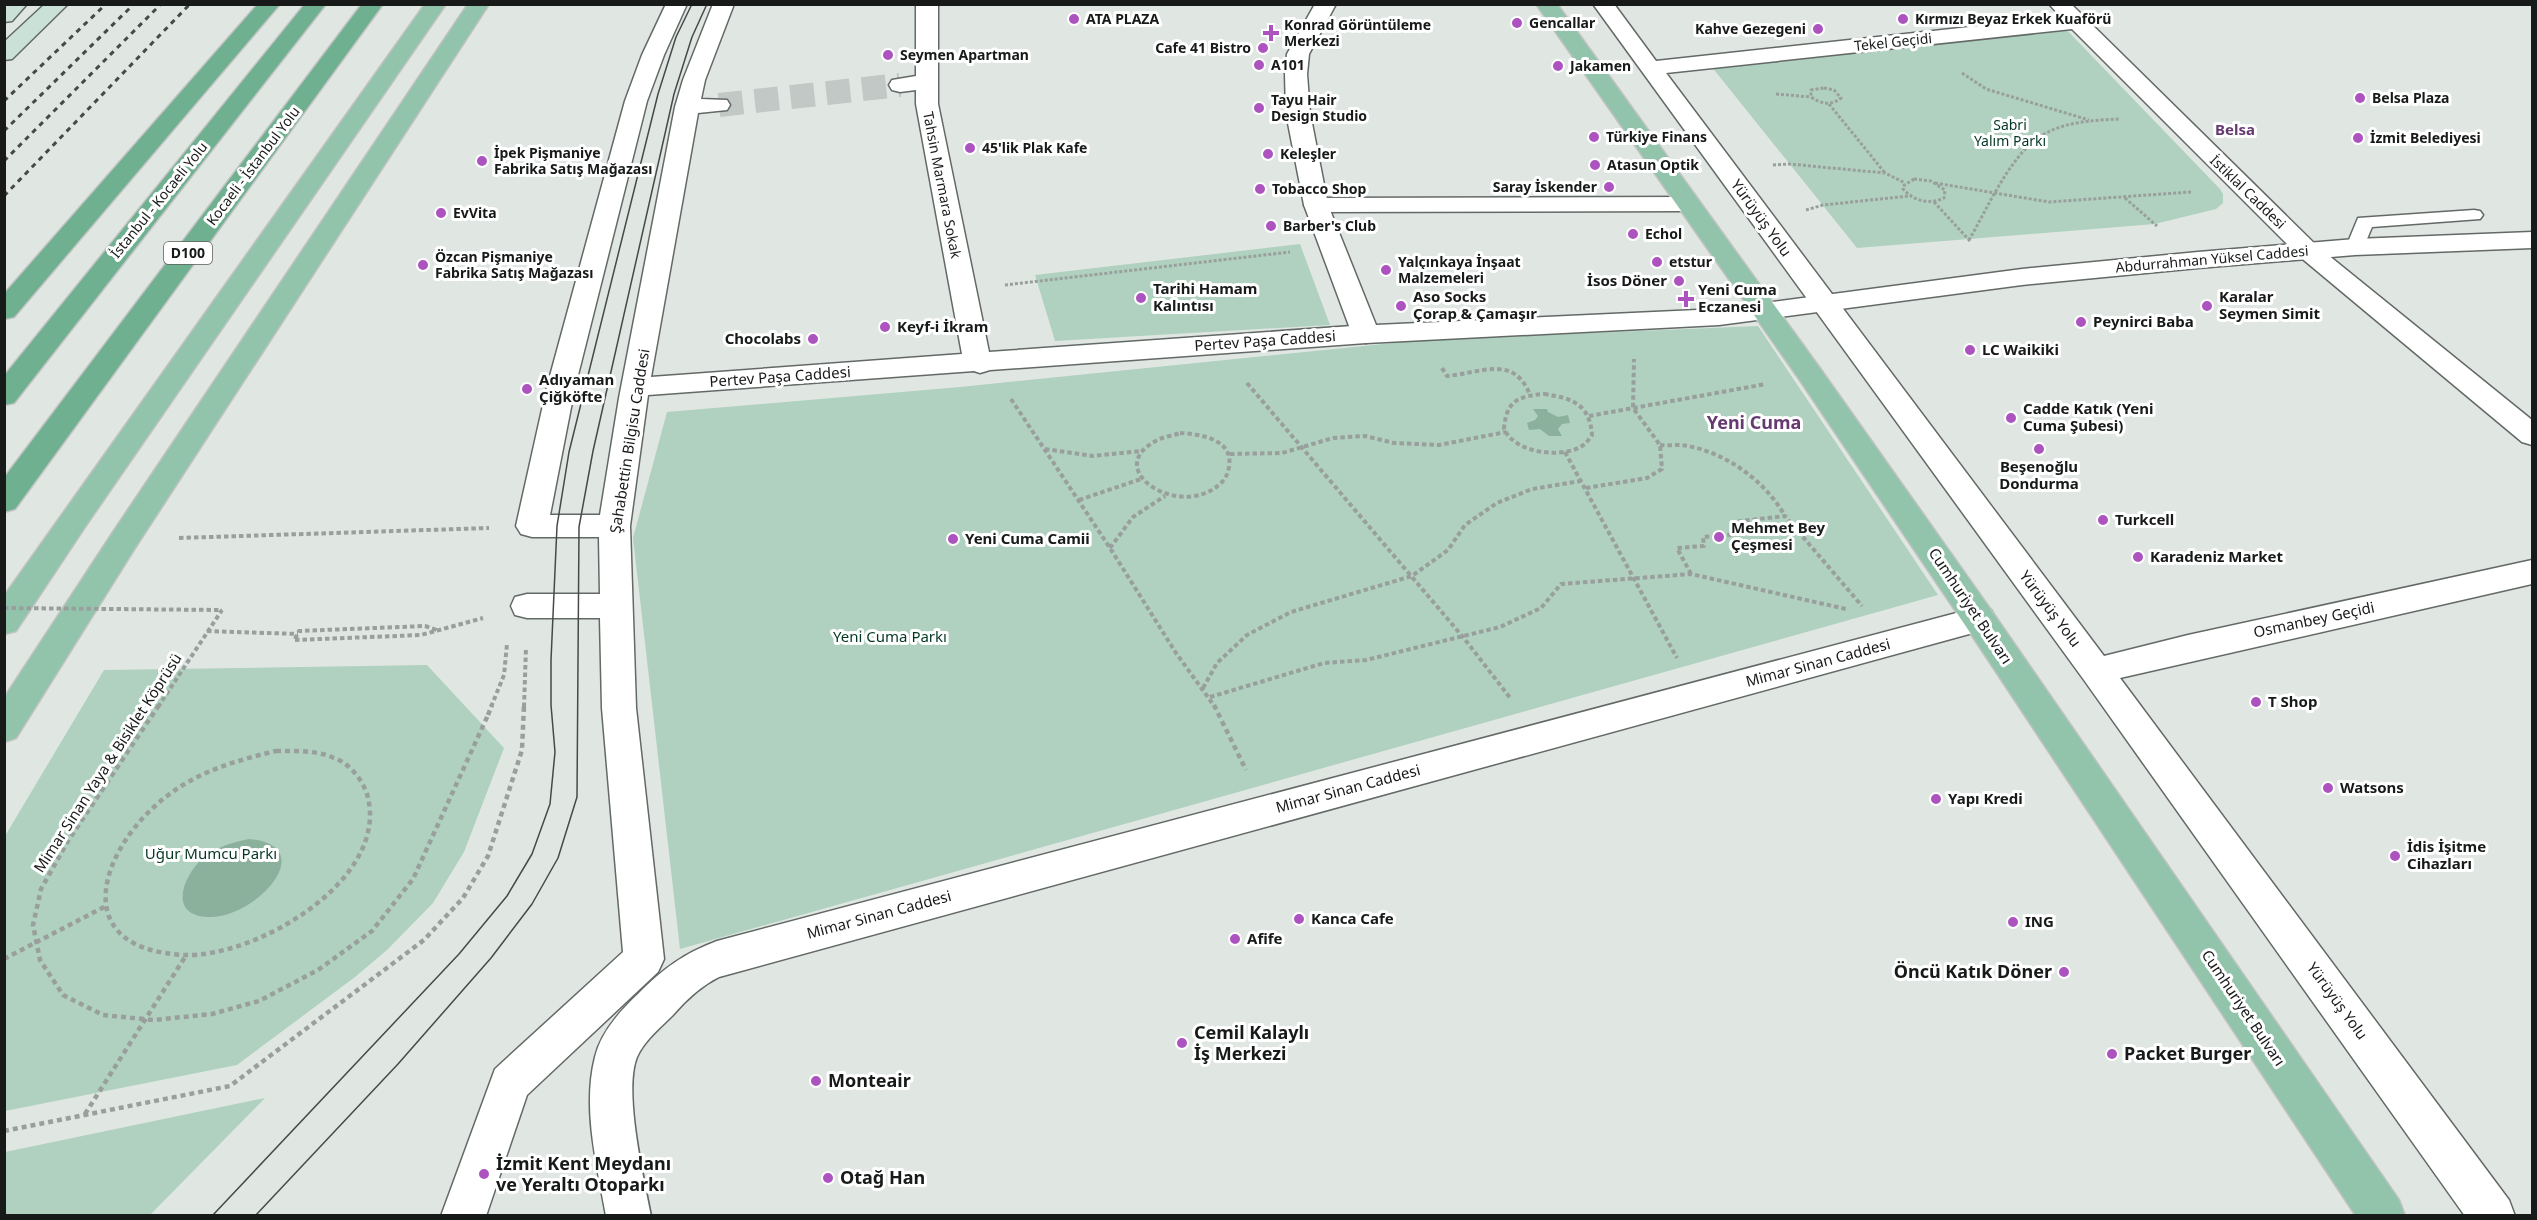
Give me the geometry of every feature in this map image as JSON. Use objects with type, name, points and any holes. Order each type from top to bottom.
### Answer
[{"type":"highway","points":[[4,311],[270,4]]},
{"type":"highway","name":"İstanbul - Kocaeli Yolu","points":[[4,396],[316,4]]},
{"type":"highway","name":"Kocaeli - İstanbul Yolu","points":[[4,501],[372,4]]},
{"type":"main road","points":[[4,16],[17,4]]},
{"type":"main road","points":[[4,54],[58,4]]},
{"type":"main road","points":[[4,622],[96,486],[436,4]]},
{"type":"main road","points":[[4,728],[124,540],[479,4]]},
{"type":"main road","name":"Cumhuriyet Bulvarı","points":[[1546,4],[1979,619],[2383,1215]]},
{"type":"street","points":[[614,526],[532,526],[561,387],[636,101],[653,55],[677,4]]},
{"type":"street","name":"Şahabettin Bilgisu Caddesi","points":[[463,1215],[510,1083],[644,959],[619,708],[614,526],[687,107],[694,80],[724,4]]},
{"type":"street","name":"Tahsin Marmara Sokak","points":[[927,4],[927,104],[973,346],[980,364]]},
{"type":"street","points":[[1326,4],[1298,54],[1296,74],[1298,113],[1316,205],[1366,334]]},
{"type":"street","name":"Yürüyüş Yolu","points":[[1603,4],[1821,303],[2096,671],[2493,1215]]},
{"type":"street","name":"İstiklal Caddesi","points":[[2059,4],[2308,251],[2532,435]]},
{"type":"street","name":"Tekel Geçidi","points":[[1649,68],[2078,22]]},
{"type":"street","points":[[900,85],[927,82]]},
{"type":"street","points":[[687,107],[719,105]]},
{"type":"street","points":[[1316,205],[1686,204]]},
{"type":"street","name":"Abdurrahman Yüksel Caddesi","points":[[1892,293],[2022,277],[2355,247],[2532,240]]},
{"type":"street","name":"Pertev Paşa Caddesi","points":[[637,387],[980,364],[1366,334],[1639,321],[1764,312],[1892,293]]},
{"type":"street","name":"Osmanbey Geçidi","points":[[2096,671],[2188,648],[2532,572]]},
{"type":"street","points":[[527,606],[617,606]]},
{"type":"street","name":"Mimar Sinan Caddesi","points":[[629,1215],[614,1133],[613,1096],[616,1054],[661,998],[692,971],[717,959],[1979,619]]},
{"type":"lane","points":[[2355,247],[2365,222],[2474,215]]},
{"type":"path","points":[[1962,73],[1986,89],[2090,120]]},
{"type":"path","points":[[1829,104],[1838,102],[1840,95],[1829,89],[1811,90],[1810,95],[1814,100],[1829,104],[1884,173]]},
{"type":"path","points":[[1969,240],[2025,150],[2039,138],[2090,120],[2130,119]]},
{"type":"path","points":[[1789,164],[1884,173],[1905,183],[1922,179],[2049,202],[2196,191]]},
{"type":"path","points":[[1905,183],[1903,189],[1909,196],[1921,201],[1934,202],[1946,194],[1945,190],[1935,183]]},
{"type":"path","points":[[1823,205],[1909,196]]},
{"type":"path","points":[[2125,198],[2161,230]]},
{"type":"path","points":[[1934,202],[1975,247]]},
{"type":"path","points":[[962,290],[1332,247]]},
{"type":"path","points":[[1219,344],[1227,361],[1412,576],[1514,703]]},
{"type":"path","points":[[1586,488],[1647,478],[1662,469],[1660,445],[1634,408],[1634,353]]},
{"type":"path","points":[[980,364],[1002,383],[1176,653],[1210,697],[1250,777]]},
{"type":"path","points":[[1589,416],[1771,383]]},
{"type":"path","points":[[1530,395],[1558,396],[1577,404],[1589,416],[1593,426],[1591,436],[1584,444],[1565,452],[1542,453],[1527,448],[1506,432],[1503,423],[1504,414],[1509,405],[1530,395]]},
{"type":"path","points":[[1230,454],[1282,453],[1333,438],[1365,436],[1394,443],[1439,445],[1506,432]]},
{"type":"path","points":[[1197,433],[1222,445],[1230,454],[1231,464],[1228,475],[1221,484],[1196,496],[1166,496],[1153,490],[1137,472],[1137,461],[1142,451],[1151,442],[1165,436],[1197,433]]},
{"type":"path","points":[[1660,445],[1689,446],[1716,456],[1761,482],[1779,501],[1785,516],[1868,614]]},
{"type":"path","points":[[1045,449],[1079,457],[1142,451]]},
{"type":"path","points":[[1565,452],[1682,666]]},
{"type":"path","points":[[1079,500],[1141,479]]},
{"type":"path","points":[[1203,688],[1217,663],[1246,635],[1291,612],[1412,576],[1448,550],[1465,525],[1497,503],[1532,489],[1581,481]]},
{"type":"path","points":[[1110,548],[1124,526],[1143,508],[1166,496]]},
{"type":"path","points":[[1691,574],[1677,548],[1704,546],[1703,537],[1739,534],[1733,522],[1785,516]]},
{"type":"path","points":[[124,540],[532,526]]},
{"type":"path","points":[[1210,697],[1324,663],[1366,660],[1500,627],[1541,608],[1561,584],[1691,574],[1857,612]]},
{"type":"path","points":[[4,1131],[230,1086],[424,940],[463,898],[488,856],[522,750],[527,606]]},
{"type":"path","name":"Mimar Sinan Yaya & Bisiklet Köprüsü","points":[[4,608],[222,610],[68,841],[41,889],[33,925],[40,960],[63,995],[103,1015],[166,1019],[212,1014],[259,1001],[318,970],[372,931],[413,879],[504,675],[507,643]]},
{"type":"path","points":[[207,632],[298,632],[425,626],[437,630],[421,635],[295,640],[298,632]]},
{"type":"path","points":[[276,751],[313,751],[344,761],[363,780],[372,807],[366,838],[347,872],[316,904],[276,931],[230,950],[185,957],[146,951],[118,933],[106,906],[108,874],[126,839],[154,807],[192,779],[233,761],[276,751]]},
{"type":"path","points":[[4,959],[106,906]]},
{"type":"path","points":[[84,1115],[185,957]]},
{"type":"green space","name":"Sabri Yalım Parkı","points":[[2061,24],[2220,189],[2223,194],[2223,203],[2216,209],[2155,224],[1857,248],[1707,61]]},
{"type":"green space","points":[[1300,244],[1330,325],[1055,341],[1035,275]]},
{"type":"green space","name":"Yeni Cuma Parkı","points":[[1758,326],[1938,595],[680,949],[633,538],[667,412],[960,387],[1423,340]]},
{"type":"green space","name":"Uğur Mumcu Parkı","points":[[427,665],[504,748],[464,852],[433,903],[387,950],[355,977],[237,1065],[5,1111],[5,836],[104,670]]},
{"type":"green space","points":[[265,1098],[150,1215],[5,1215],[5,1152]]},
{"type":"shaded area","points":[[1533,409],[1547,409],[1548,412],[1558,417],[1568,415],[1570,423],[1562,424],[1558,429],[1562,436],[1549,436],[1540,429],[1529,430],[1527,423],[1538,416]]},
{"type":"shaded area","points":[[249,839],[270,844],[280,854],[281,867],[274,881],[262,895],[227,914],[209,917],[196,915],[188,910],[183,903],[183,894],[185,884],[196,866],[208,854],[219,848]]},
{"type":"tunnel","points":[[719,105],[900,85]]},
{"type":"tram line","points":[[212,1216],[459,954],[507,896],[532,854],[550,804],[555,752],[551,705],[551,660],[557,526],[569,452],[658,94],[676,37],[692,4]]},
{"type":"tram line","points":[[255,1216],[398,1064],[491,958],[532,904],[558,858],[577,797],[579,527],[593,451],[674,94],[692,37],[707,4]]},
{"type":"railway","points":[[4,101],[106,4]]},
{"type":"railway","points":[[4,131],[134,4]]},
{"type":"railway","points":[[4,161],[161,4]]},
{"type":"railway","points":[[4,196],[190,4]]},
{"type":"place","name":"ATA PLAZA","points":[[1074,19]]},
{"type":"place","name":"Kırmızı Beyaz Erkek Kuaförü","points":[[1903,19]]},
{"type":"place","name":"Gencallar","points":[[1517,23]]},
{"type":"place","name":"Kahve Gezegeni","points":[[1818,29]]},
{"type":"place","name":"Konrad Görüntüleme Merkezi","points":[[1271,33]]},
{"type":"place","name":"Cafe 41 Bistro","points":[[1263,48]]},
{"type":"place","name":"Seymen Apartman","points":[[888,55]]},
{"type":"place","name":"A101","points":[[1259,65]]},
{"type":"place","name":"Jakamen","points":[[1558,66]]},
{"type":"place","name":"Belsa Plaza","points":[[2360,98]]},
{"type":"place","name":"Tayu Hair Design Studio","points":[[1259,108]]},
{"type":"place","name":"Türkiye Finans","points":[[1594,137]]},
{"type":"place","name":"İzmit Belediyesi","points":[[2358,138]]},
{"type":"place","name":"45'lik Plak Kafe","points":[[970,148]]},
{"type":"place","name":"Keleşler","points":[[1268,154]]},
{"type":"place","name":"İpek Pişmaniye Fabrika Satış Mağazası","points":[[482,161]]},
{"type":"place","name":"Atasun Optik","points":[[1595,165]]},
{"type":"place","name":"Saray İskender","points":[[1609,187]]},
{"type":"place","name":"Tobacco Shop","points":[[1260,189]]},
{"type":"place","name":"EvVita","points":[[441,213]]},
{"type":"place","name":"Barber's Club","points":[[1271,226]]},
{"type":"place","name":"Echol","points":[[1633,234]]},
{"type":"place","name":"etstur","points":[[1657,262]]},
{"type":"place","name":"Özcan Pişmaniye Fabrika Satış Mağazası","points":[[423,265]]},
{"type":"place","name":"Yalçınkaya İnşaat Malzemeleri","points":[[1386,270]]},
{"type":"place","name":"İsos Döner","points":[[1679,281]]},
{"type":"place","name":"Tarihi Hamam Kalıntısı","points":[[1141,298]]},
{"type":"place","name":"Yeni Cuma Eczanesi","points":[[1686,299]]},
{"type":"place","name":"Aso Socks Çorap & Çamaşır","points":[[1401,306]]},
{"type":"place","name":"Karalar Seymen Simit","points":[[2207,306]]},
{"type":"place","name":"Peynirci Baba","points":[[2081,322]]},
{"type":"place","name":"Keyf-i İkram","points":[[885,327]]},
{"type":"place","name":"Chocolabs","points":[[813,339]]},
{"type":"place","name":"LC Waikiki","points":[[1970,350]]},
{"type":"place","name":"Adıyaman Çiğköfte","points":[[527,389]]},
{"type":"place","name":"Cadde Katık (Yeni Cuma Şubesi)","points":[[2011,418]]},
{"type":"place","name":"Beşenoğlu Dondurma","points":[[2039,449]]},
{"type":"place","name":"Turkcell","points":[[2103,520]]},
{"type":"place","name":"Mehmet Bey Çeşmesi","points":[[1719,537]]},
{"type":"place","name":"Yeni Cuma Camii","points":[[953,539]]},
{"type":"place","name":"Karadeniz Market","points":[[2138,557]]},
{"type":"place","name":"T Shop","points":[[2256,702]]},
{"type":"place","name":"Watsons","points":[[2328,788]]},
{"type":"place","name":"Yapı Kredi","points":[[1936,799]]},
{"type":"place","name":"İdis İşitme Cihazları","points":[[2395,856]]},
{"type":"place","name":"Kanca Cafe","points":[[1299,919]]},
{"type":"place","name":"ING","points":[[2013,922]]},
{"type":"place","name":"Afife","points":[[1235,939]]},
{"type":"place","name":"Öncü Katık Döner","points":[[2064,972]]},
{"type":"place","name":"Cemil Kalaylı İş Merkezi","points":[[1182,1043]]},
{"type":"place","name":"Packet Burger","points":[[2112,1054]]},
{"type":"place","name":"Monteair","points":[[816,1081]]},
{"type":"place","name":"İzmit Kent Meydanı ve Yeraltı Otoparkı","points":[[484,1174]]},
{"type":"place","name":"Otağ Han","points":[[828,1178]]},
{"type":"district","name":"Belsa","points":[[2235,130]]},
{"type":"district","name":"Yeni Cuma","points":[[1754,423]]}]
